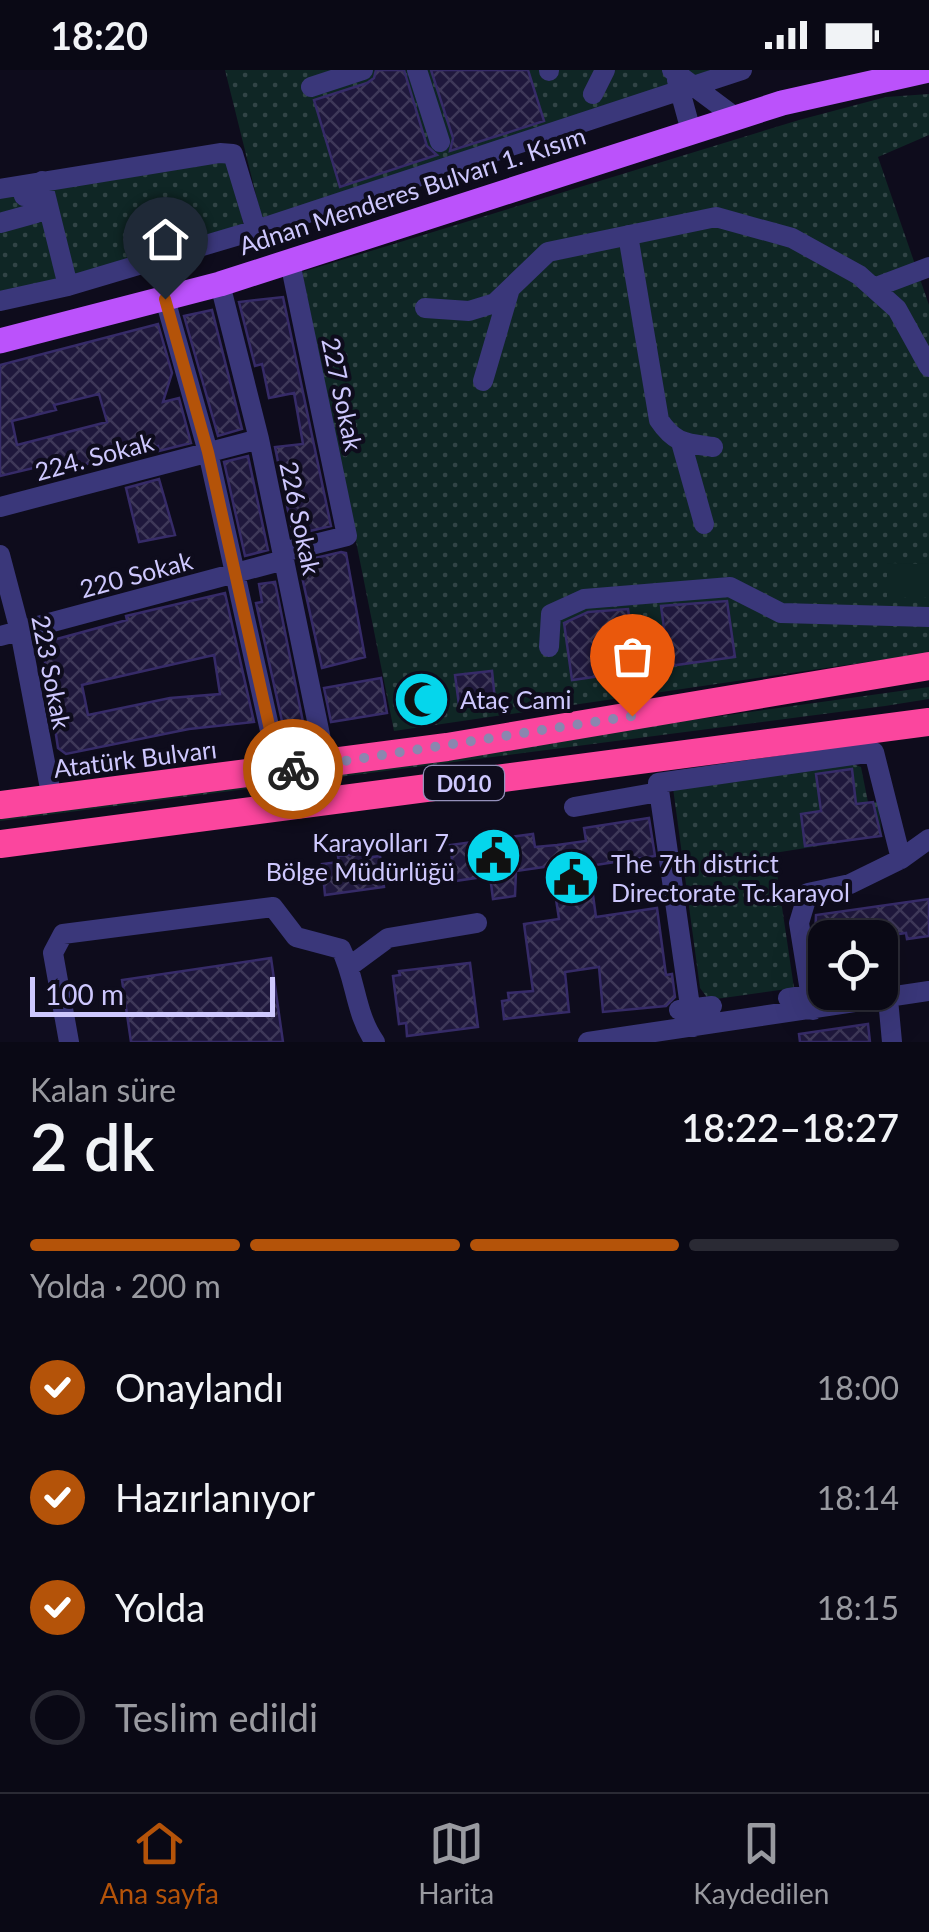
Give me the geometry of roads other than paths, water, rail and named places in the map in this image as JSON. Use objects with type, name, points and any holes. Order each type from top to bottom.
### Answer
[{"type":"highway","name":"Atatürk Bulvarı","points":[[0,806],[326,764],[929,666]]},
{"type":"highway","name":"D010","points":[[0,844],[929,722]]},
{"type":"main road","name":"Adnan Menderes Bulvarı 1. Kısım","points":[[782,103],[838,70]]},
{"type":"main road","name":"Adnan Menderes Bulvarı 1. Kısım","points":[[0,341],[220,284],[782,103],[929,70]]},
{"type":"street","points":[[312,87],[363,70]]},
{"type":"street","points":[[417,70],[440,142]]},
{"type":"street","points":[[593,94],[605,70]]},
{"type":"street","points":[[0,301],[68,286],[256,230],[681,80],[742,70]]},
{"type":"street","points":[[681,80],[735,117]]},
{"type":"street","points":[[681,80],[691,132]]},
{"type":"street","points":[[0,189],[233,154],[256,230]]},
{"type":"street","points":[[0,223],[41,208],[42,181]]},
{"type":"street","points":[[0,203],[31,194],[41,208],[68,286]]},
{"type":"street","points":[[425,308],[468,310],[495,303],[548,252],[716,217],[792,238],[876,286],[897,308],[929,366]]},
{"type":"street","points":[[628,236],[659,420],[669,435],[681,442],[713,448]]},
{"type":"street","name":"227 Sokak","points":[[290,262],[347,536]]},
{"type":"street","points":[[876,286],[929,267]]},
{"type":"street","name":"226 Sokak","points":[[220,284],[259,439],[326,764]]},
{"type":"street","points":[[483,381],[509,292]]},
{"type":"street","points":[[165,299],[208,452],[279,770]]},
{"type":"street","name":"224. Sokak","points":[[0,507],[259,439]]},
{"type":"street","points":[[681,442],[704,524]]},
{"type":"street","name":"220 Sokak","points":[[10,633],[234,573],[347,536]]},
{"type":"street","name":"223 Sokak","points":[[0,555],[10,633],[52,799]]},
{"type":"street","points":[[549,647],[551,614],[584,598],[730,587],[781,613],[929,617]]},
{"type":"street","points":[[687,1015],[658,783],[874,752],[901,859]]},
{"type":"street","points":[[574,806],[659,792]]},
{"type":"street","points":[[808,965],[798,923],[808,893],[850,884],[901,859],[929,839]]},
{"type":"street","points":[[69,1042],[53,953],[63,934],[273,907],[296,937],[341,949],[350,966],[357,1003],[375,1042]]},
{"type":"street","points":[[350,966],[388,938],[478,923]]},
{"type":"street","points":[[898,997],[929,992]]},
{"type":"street","points":[[788,998],[808,999]]},
{"type":"street","points":[[588,1042],[687,1015],[715,1024],[808,1001]]},
{"type":"street","points":[[889,1010],[892,1042]]},
{"type":"place","name":"Ataç Cami","points":[[421,699]]},
{"type":"place","name":"Karayolları 7. Bölge Müdürlüğü","points":[[494,856]]},
{"type":"place","name":"The 7th district Directorate Tc.karayol","points":[[572,877]]}]
